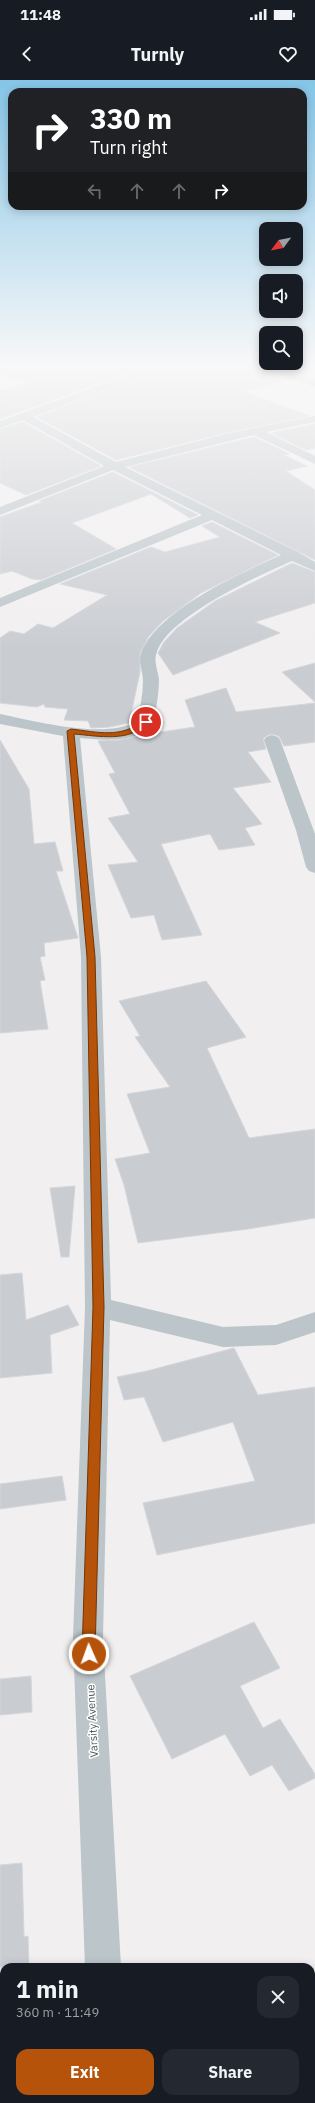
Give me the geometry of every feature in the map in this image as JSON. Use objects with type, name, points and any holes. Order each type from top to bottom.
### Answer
[{"type":"street","points":[[109,463],[315,567]]},
{"type":"street","points":[[0,511],[114,466],[125,463]]},
{"type":"street","points":[[0,603],[213,515]]},
{"type":"street","points":[[0,720],[71,731],[114,735],[142,727],[146,722],[151,678],[148,654],[157,636],[180,615],[248,575],[293,555]]},
{"type":"street","name":"Varsity Avenue","points":[[71,731],[91,957],[98,1307],[88,1638],[103,1963]]},
{"type":"street","points":[[272,740],[310,829],[315,867]]},
{"type":"street","points":[[98,1307],[223,1337],[276,1335],[315,1322]]},
{"type":"building","points":[[0,463],[96,463],[101,466],[26,495],[0,483]]},
{"type":"building","points":[[144,463],[302,463],[307,466],[286,471],[315,490],[315,560],[129,467]]},
{"type":"building","points":[[113,472],[198,515],[190,518],[151,494],[72,523],[116,549],[41,580],[32,579],[12,571],[0,574],[0,517],[42,502],[39,501]]},
{"type":"building","points":[[212,522],[278,555],[201,593],[163,621],[149,636],[140,653],[140,672],[129,723],[109,727],[91,728],[88,721],[64,720],[68,709],[45,707],[44,704],[37,707],[0,703],[0,638],[10,631],[24,634],[38,624],[53,628],[107,595],[60,584],[151,547],[165,552],[220,537],[202,526]]},
{"type":"building","points":[[292,563],[315,572],[315,603],[255,622],[280,633],[173,675],[158,653],[164,642],[177,628],[215,601]]},
{"type":"building","points":[[315,663],[315,702],[282,672]]},
{"type":"building","points":[[226,688],[236,712],[315,703],[315,742],[284,746],[279,736],[272,734],[263,739],[266,749],[248,752],[271,782],[233,788],[262,824],[245,828],[255,845],[219,850],[210,834],[161,844],[202,935],[162,940],[154,915],[131,918],[108,865],[138,862],[108,818],[130,814],[109,774],[115,773],[98,741],[120,740],[141,735],[195,727],[185,700]]},
{"type":"building","points":[[0,740],[29,789],[34,844],[55,842],[63,871],[56,871],[78,938],[44,943],[45,956],[40,957],[45,980],[40,981],[48,1029],[0,1033]]},
{"type":"building","points":[[206,981],[246,1037],[207,1048],[249,1138],[315,1129],[315,1218],[248,1229],[138,1243],[124,1185],[115,1159],[150,1153],[127,1094],[170,1087],[135,1037],[140,1036],[119,1001]]},
{"type":"building","points":[[75,1186],[69,1257],[61,1257],[50,1188]]},
{"type":"building","points":[[22,1273],[26,1320],[68,1305],[79,1325],[50,1335],[52,1373],[0,1378],[0,1275]]},
{"type":"building","points":[[234,1348],[258,1395],[315,1387],[315,1523],[157,1555],[143,1503],[255,1481],[233,1422],[163,1442],[144,1397],[124,1400],[117,1377],[147,1371]]},
{"type":"building","points":[[62,1476],[66,1500],[0,1509],[0,1484]]},
{"type":"building","points":[[254,1622],[280,1668],[240,1686],[263,1728],[280,1719],[315,1774],[315,1778],[289,1791],[272,1765],[250,1776],[225,1734],[172,1759],[130,1676]]},
{"type":"building","points":[[31,1676],[32,1712],[0,1715],[0,1679]]},
{"type":"building","points":[[22,1863],[24,1937],[28,1936],[29,1963],[0,1963],[0,1865]]},
{"type":"route","points":[[89,1654],[88,1638],[98,1307],[91,957],[71,731],[114,735],[136,730],[142,727],[146,722]]}]
